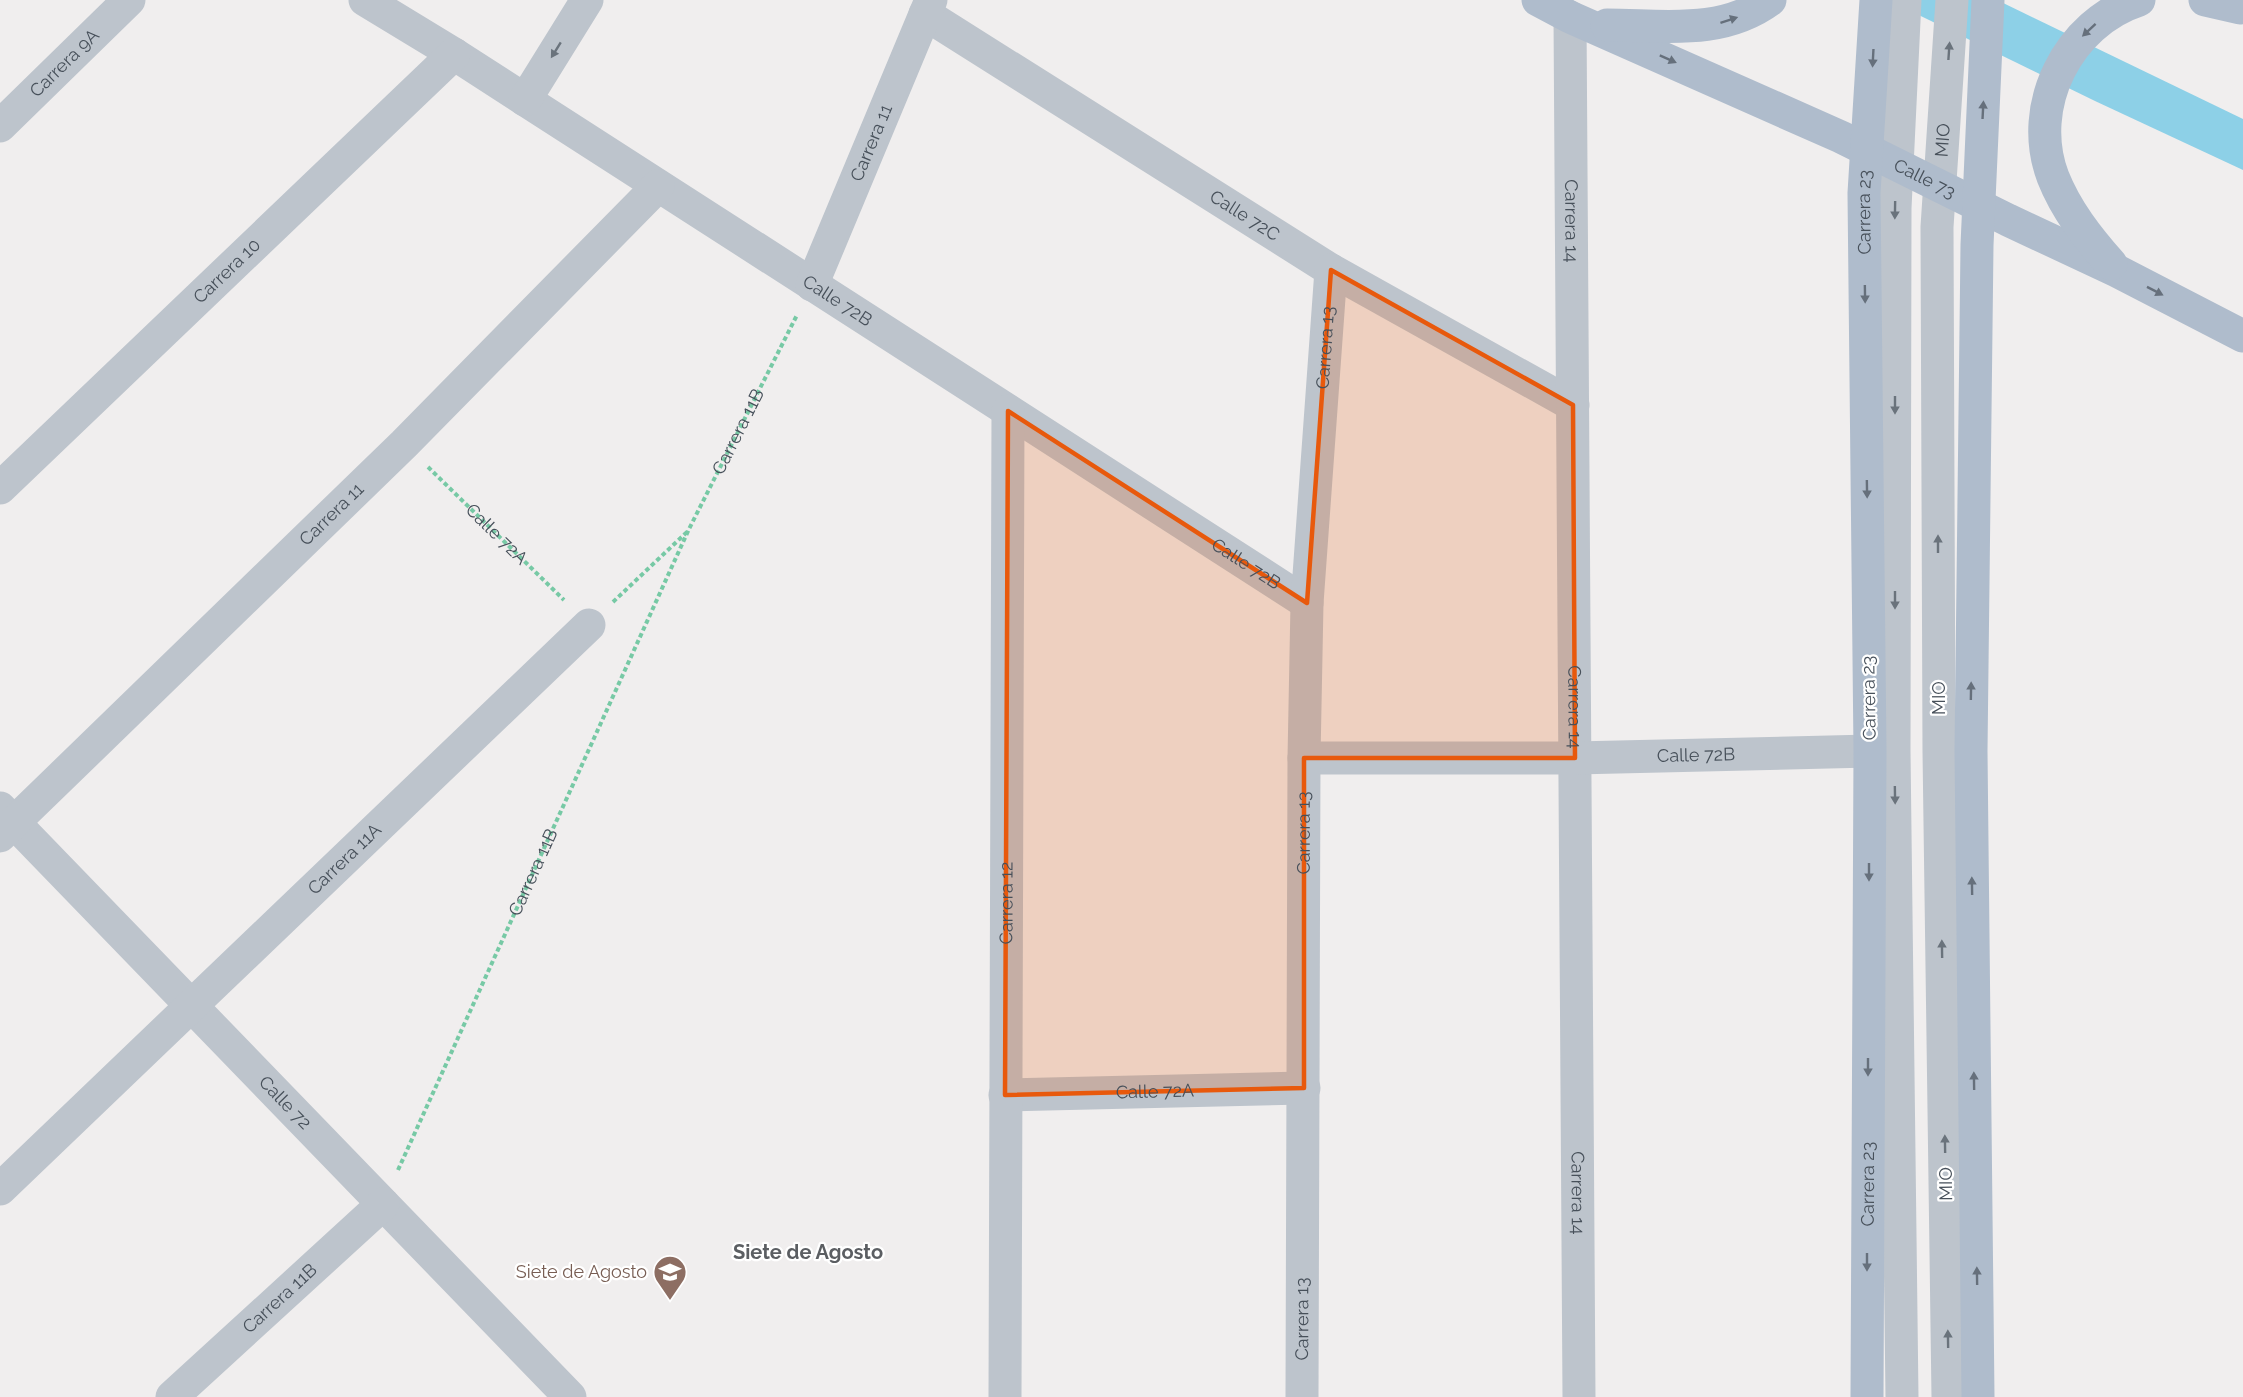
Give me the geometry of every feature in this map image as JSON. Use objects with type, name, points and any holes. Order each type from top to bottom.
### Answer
[{"type":"main road","name":"Calle 73","points":[[1538,0],[1867,150],[2116,271],[2243,336]]},
{"type":"main road","points":[[1581,21],[1677,27],[1716,24],[1753,11],[1770,0]]},
{"type":"main road","name":"Carrera 23","points":[[1867,1397],[1870,751],[1864,194],[1876,0]]},
{"type":"main road","points":[[1978,1397],[1971,751],[1977,245],[1988,0]]},
{"type":"main road","points":[[2116,271],[2086,236],[2061,195],[2048,160],[2045,123],[2055,78],[2069,52],[2088,30],[2114,11],[2139,0]]},
{"type":"main road","points":[[2205,0],[2236,5]]},
{"type":"street","name":"Carrera 9A","points":[[0,126],[129,0]]},
{"type":"street","name":"Calle 72B","points":[[365,0],[454,54],[1307,603]]},
{"type":"street","points":[[525,100],[587,0]]},
{"type":"street","points":[[1902,1397],[1894,751],[1895,208],[1905,0]]},
{"type":"street","name":"MIO","points":[[1948,1397],[1939,751],[1937,227],[1952,0]]},
{"type":"street","name":"Calle 72C","points":[[928,7],[1331,270],[1573,405]]},
{"type":"street","name":"Carrera 11","points":[[812,285],[928,7]]},
{"type":"street","name":"Carrera 14","points":[[1579,1397],[1573,405],[1581,21]]},
{"type":"street","name":"Carrera 10","points":[[0,488],[454,54]]},
{"type":"street","name":"Carrera 11","points":[[5,822],[404,444],[658,186]]},
{"type":"street","name":"Carrera 13","points":[[1302,1397],[1304,758],[1307,603],[1331,270]]},
{"type":"street","name":"Carrera 12","points":[[1005,1397],[1008,411]]},
{"type":"street","name":"Carrera 11A","points":[[0,1189],[590,625]]},
{"type":"street","name":"Calle 72B","points":[[1304,758],[1575,759],[1870,751]]},
{"type":"street","name":"Calle 72","points":[[5,822],[192,1005],[570,1397]]},
{"type":"street","name":"Calle 72A","points":[[1005,1095],[1304,1088]]},
{"type":"street","name":"Carrera 11B","points":[[172,1397],[383,1204]]},
{"type":"path","name":"Carrera 11B","points":[[383,1204],[689,529],[812,285]]},
{"type":"path","name":"Calle 72A","points":[[404,444],[590,625]]},
{"type":"path","points":[[590,625],[689,529]]},
{"type":"highlighted area","points":[[1331,270],[1573,405],[1575,758],[1304,758],[1304,1088],[1005,1095],[1008,411],[1307,603]]},
{"type":"water","points":[[1888,0],[1997,0],[2243,119],[2243,170],[2095,101]]},
{"type":"place","name":"Siete de Agosto","points":[[670,1301]]},
{"type":"district","name":"Siete de Agosto","points":[[808,1252]]}]
